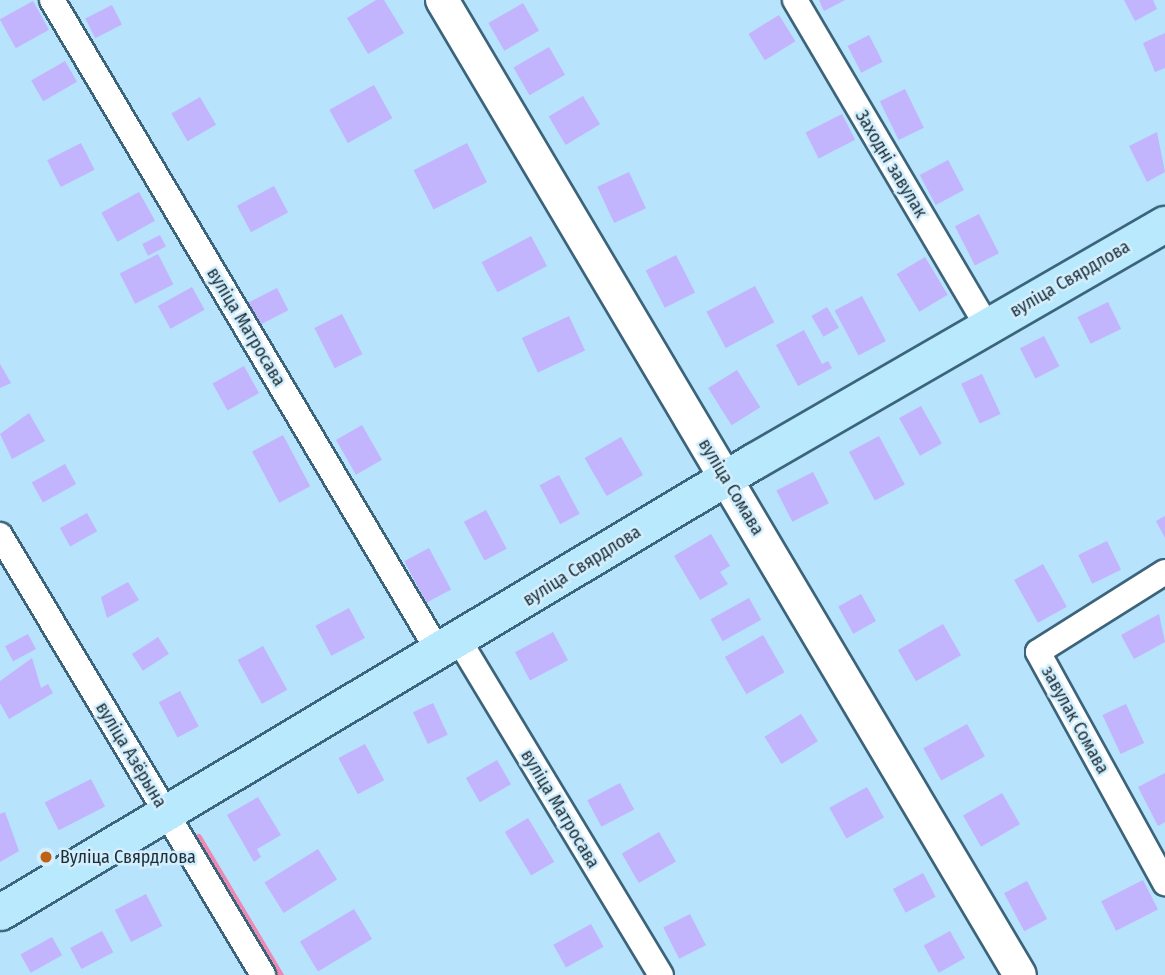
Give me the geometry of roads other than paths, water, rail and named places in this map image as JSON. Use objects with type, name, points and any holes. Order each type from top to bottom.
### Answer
[{"type":"main road","name":"вуліца Свярдлова","points":[[0,912],[450,648],[726,478],[1165,224]]},
{"type":"street","name":"вуліца Матросава","points":[[52,0],[450,648],[661,975]]},
{"type":"street","name":"вуліца Сомава","points":[[442,0],[1020,975]]},
{"type":"street","name":"Заходні завулак","points":[[795,0],[988,327]]},
{"type":"street","name":"вуліца Азёрына","points":[[0,535],[263,975]]},
{"type":"street","name":"завулак Сомава","points":[[1165,572],[1038,652],[1165,883]]},
{"type":"waterway","points":[[198,837],[280,975]]},
{"type":"place","name":"Вуліца Свярдлова","points":[[46,857]]}]
